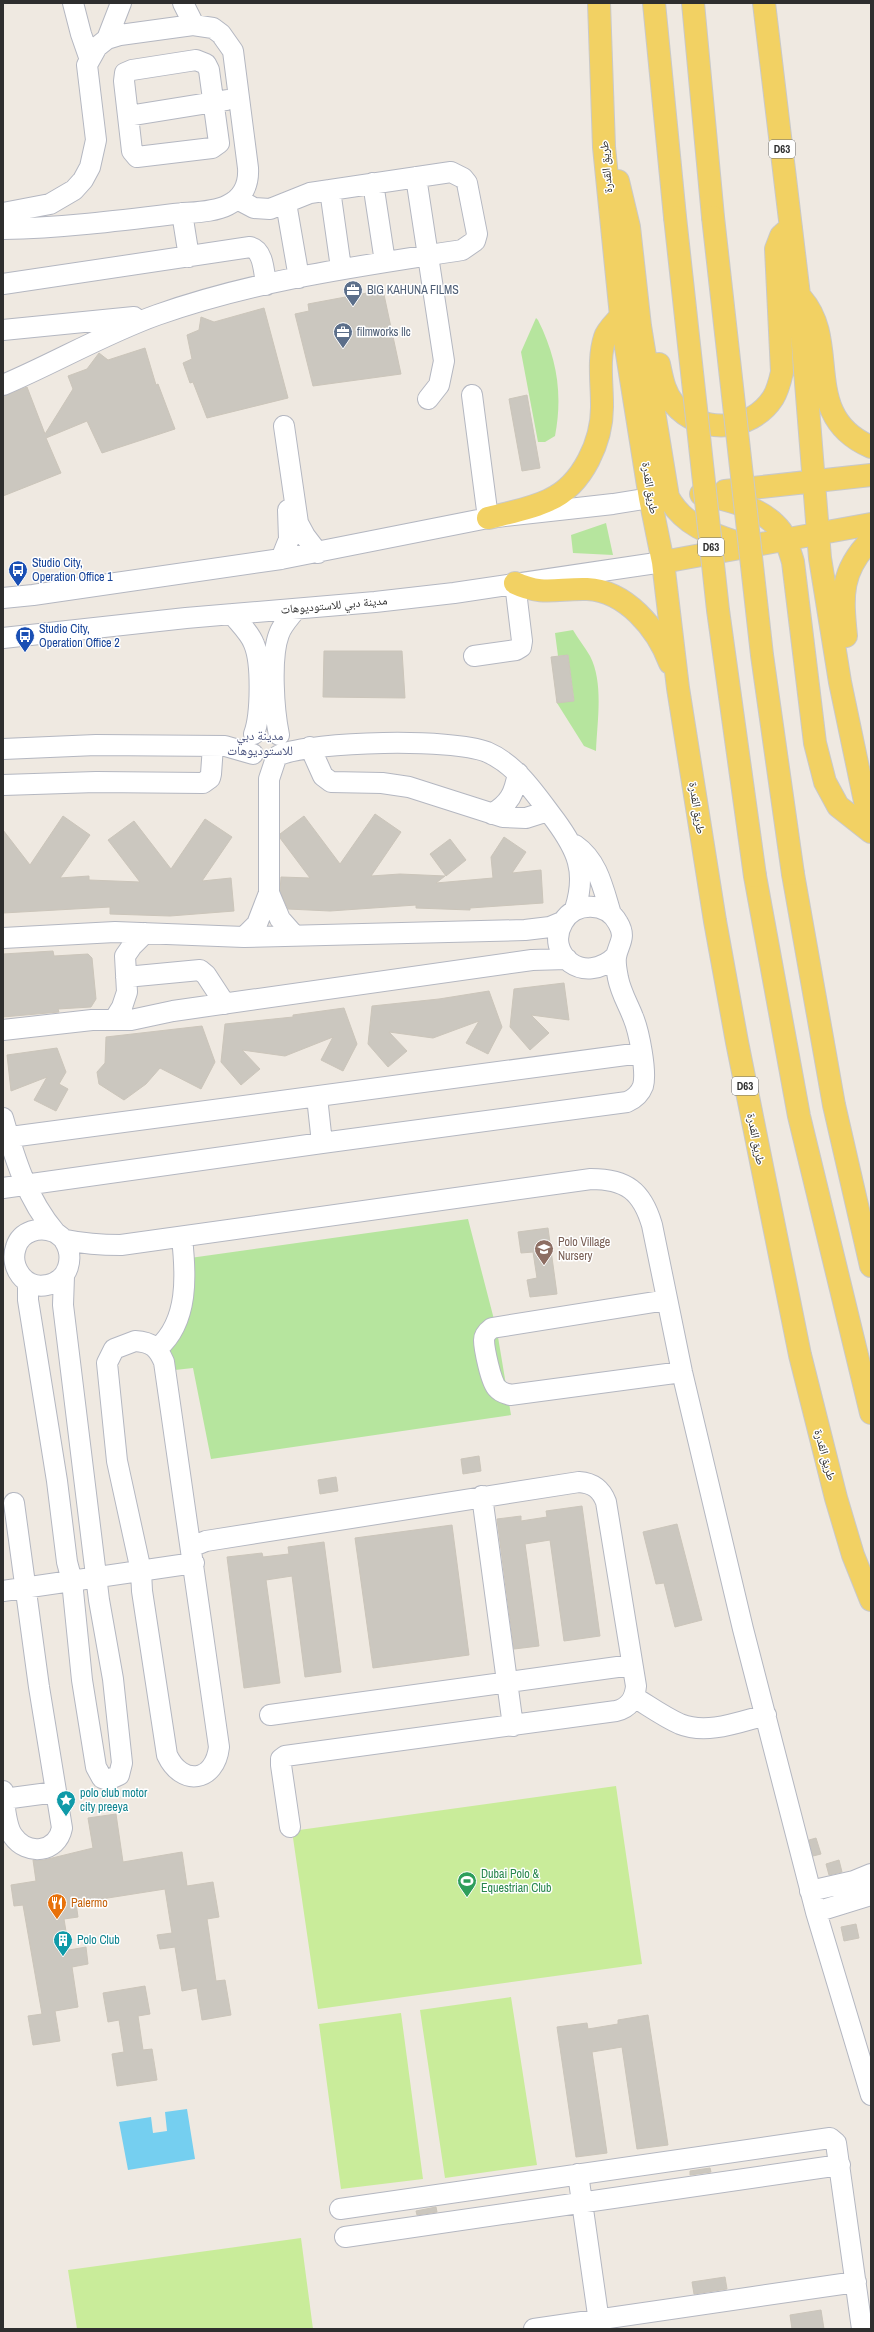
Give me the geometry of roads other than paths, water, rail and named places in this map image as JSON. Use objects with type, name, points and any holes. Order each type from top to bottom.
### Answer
[{"type":"main road","name":"طريق القدرة","points":[[599,3],[604,147],[621,316],[659,498],[663,562],[678,688],[696,804],[737,1042],[800,1355],[836,1498],[853,1555],[871,1600]]},
{"type":"main road","name":"D63","points":[[654,3],[675,217],[718,610],[755,876],[799,1116],[871,1413]]},
{"type":"main road","points":[[693,3],[713,217],[762,655],[793,874],[834,1105],[871,1266]]},
{"type":"main road","name":"D63","points":[[764,3],[799,296],[818,534],[840,682],[871,831]]},
{"type":"main road","points":[[604,147],[619,185],[630,227],[659,498],[693,526],[751,547]]},
{"type":"main road","points":[[640,326],[655,347],[666,392],[674,404],[685,414],[697,421],[710,425],[739,424],[752,418],[763,410],[772,399],[779,386],[782,372],[776,249],[781,236],[791,227]]},
{"type":"main road","points":[[799,296],[808,308],[816,324],[825,388],[831,409],[850,434],[871,447]]},
{"type":"main road","points":[[488,518],[548,501],[569,488],[580,474],[595,445],[601,418],[601,370],[605,336],[621,316]]},
{"type":"main road","points":[[659,498],[871,475]]},
{"type":"main road","points":[[701,494],[720,498],[756,511],[774,523],[786,541],[793,562],[815,743],[821,769],[838,806],[871,831]]},
{"type":"main road","points":[[663,562],[786,541],[871,524]]},
{"type":"main road","points":[[840,682],[846,666],[847,651],[843,600],[846,578],[852,563],[871,540]]},
{"type":"main road","points":[[515,584],[541,592],[587,589],[599,591],[620,599],[633,609],[654,633],[669,659],[678,688]]},
{"type":"street","points":[[73,3],[80,34],[90,57]]},
{"type":"street","points":[[107,39],[121,3]]},
{"type":"street","points":[[183,3],[194,25]]},
{"type":"street","points":[[3,213],[35,208],[63,198],[74,190],[90,168],[96,140],[86,73],[90,57],[97,47],[107,39],[120,35],[194,25],[213,28],[228,41],[233,51],[248,168],[242,192],[227,206],[68,226],[3,229]]},
{"type":"street","points":[[196,60],[203,62],[209,70],[214,102],[220,140],[218,145],[212,148],[136,157],[132,151],[124,77],[125,73],[132,70],[196,60]]},
{"type":"street","points":[[128,116],[239,98]]},
{"type":"street","points":[[3,385],[108,334],[159,314],[216,297],[341,268],[428,255],[469,247],[475,241],[477,226],[467,183],[463,178],[451,172],[330,190],[298,197],[286,203],[262,210],[254,208],[242,192]]},
{"type":"street","points":[[416,177],[444,368],[439,385],[428,399]]},
{"type":"street","points":[[373,183],[385,262]]},
{"type":"street","points":[[330,190],[341,268]]},
{"type":"street","points":[[286,203],[299,278]]},
{"type":"street","points":[[187,212],[194,256]]},
{"type":"street","points":[[3,284],[250,247],[254,248],[260,255],[266,285]]},
{"type":"street","points":[[3,330],[159,314]]},
{"type":"street","points":[[472,396],[488,518]]},
{"type":"street","points":[[281,559],[288,547],[290,531],[281,427],[298,523],[305,536],[318,553]]},
{"type":"street","points":[[3,598],[33,595],[318,553],[488,518],[659,498]]},
{"type":"street","name":"مدينة دبي للاستوديوهات","points":[[3,638],[454,593],[663,562]]},
{"type":"street","points":[[474,656],[516,650],[521,647],[522,641],[515,584]]},
{"type":"street","points":[[244,937],[257,924],[269,894],[269,780],[266,746],[258,717],[267,699],[279,633],[296,609]]},
{"type":"street","points":[[232,614],[247,631],[255,646],[267,699]]},
{"type":"street","points":[[255,646],[276,643]]},
{"type":"street","points":[[3,749],[96,745],[310,747],[381,743],[469,747],[487,752],[518,773],[572,843],[582,850],[596,868],[611,914],[618,923],[622,934],[621,946],[616,956],[607,965],[595,969],[575,964],[532,960],[147,1016],[3,1030]]},
{"type":"street","points":[[3,785],[96,782],[203,783],[211,774],[219,746]]},
{"type":"street","points":[[310,747],[323,776],[331,782],[382,783],[409,787],[503,817],[526,818],[548,811]]},
{"type":"street","points":[[492,814],[502,808],[512,798],[518,773]]},
{"type":"street","points":[[572,843],[582,881],[569,916],[558,933],[559,942],[575,964],[623,997]]},
{"type":"street","points":[[269,894],[280,919],[295,936]]},
{"type":"street","points":[[3,938],[100,933],[145,933],[244,937],[525,930],[550,927],[587,906],[600,908],[611,914]]},
{"type":"street","points":[[100,933],[125,956]]},
{"type":"street","points":[[114,1020],[122,1007],[126,985],[125,956],[132,946],[145,933]]},
{"type":"street","points":[[3,1188],[627,1102],[634,1099],[644,1085],[636,1024],[623,997],[618,978],[616,956]]},
{"type":"street","points":[[126,985],[200,970],[206,975],[225,1004]]},
{"type":"street","points":[[126,985],[137,1008],[147,1016]]},
{"type":"street","points":[[6,1138],[641,1053]]},
{"type":"street","points":[[317,1097],[322,1143]]},
{"type":"street","points":[[3,1118],[6,1138],[37,1208],[70,1253],[66,1271],[63,1305],[97,1577],[113,1679],[122,1763],[119,1775],[108,1780],[102,1778],[96,1767],[82,1680],[72,1581],[67,1562],[57,1481],[28,1300],[17,1276],[14,1261],[26,1185]]},
{"type":"street","points":[[16,1242],[46,1230],[59,1236],[92,1245],[121,1244],[182,1238],[591,1179],[608,1179],[624,1184],[638,1195],[647,1208],[682,1372],[725,1556],[810,1891],[871,2095]]},
{"type":"street","points":[[158,1348],[172,1328],[184,1292],[186,1274],[182,1238]]},
{"type":"street","points":[[17,1276],[37,1285],[47,1285],[56,1282],[66,1271],[121,1244]]},
{"type":"street","points":[[667,1300],[492,1328],[486,1333],[484,1340],[492,1380],[496,1388],[502,1393],[510,1394],[682,1372]]},
{"type":"street","points":[[135,1341],[147,1342],[158,1348],[164,1362],[193,1555],[219,1747],[218,1758],[214,1766],[199,1776],[190,1777],[181,1774],[174,1768],[167,1755],[142,1592],[141,1571],[117,1461],[108,1363],[114,1349],[135,1341]]},
{"type":"street","points":[[3,1591],[141,1571],[193,1555],[206,1541],[482,1496],[579,1482],[588,1483],[597,1487],[603,1494],[606,1502],[636,1686],[634,1697],[627,1706],[616,1711],[285,1756],[281,1762],[290,1827]]},
{"type":"street","points":[[482,1496],[513,1726]]},
{"type":"street","points":[[14,1503],[27,1587],[39,1687],[62,1828],[60,1836],[50,1847],[43,1849],[26,1847],[13,1836],[9,1828],[4,1795],[56,1792]]},
{"type":"street","points":[[270,1715],[632,1665]]},
{"type":"street","points":[[634,1697],[680,1724],[695,1727],[721,1726],[766,1715]]},
{"type":"street","points":[[810,1891],[854,1881],[871,1874]]},
{"type":"street","points":[[816,1912],[871,1895]]},
{"type":"street","points":[[340,2209],[827,2138],[833,2139],[836,2143],[840,2165],[862,2329]]},
{"type":"street","points":[[345,2237],[840,2165]]},
{"type":"street","points":[[578,2174],[600,2324]]},
{"type":"street","points":[[534,2329],[600,2324],[856,2282]]},
{"type":"water","points":[[187,2109],[195,2159],[128,2170],[119,2122],[151,2117],[153,2133],[167,2131],[165,2112]]},
{"type":"place","name":"BIG KAHUNA FILMS","points":[[353,307]]},
{"type":"place","name":"filmworks llc","points":[[343,349]]},
{"type":"place","name":"Studio City, Operation Office 1","points":[[18,587]]},
{"type":"place","name":"Studio City, Operation Office 2","points":[[25,653]]},
{"type":"place","name":"Polo Village Nursery","points":[[544,1266]]},
{"type":"place","name":"polo club motor city preeya","points":[[66,1817]]},
{"type":"place","name":"Dubai Polo & Equestrian Club","points":[[467,1898]]},
{"type":"place","name":"Palermo","points":[[57,1920]]},
{"type":"place","name":"Polo Club","points":[[63,1957]]},
{"type":"district","name":"مدينة دبي للاستوديوهات","points":[[260,742]]}]
